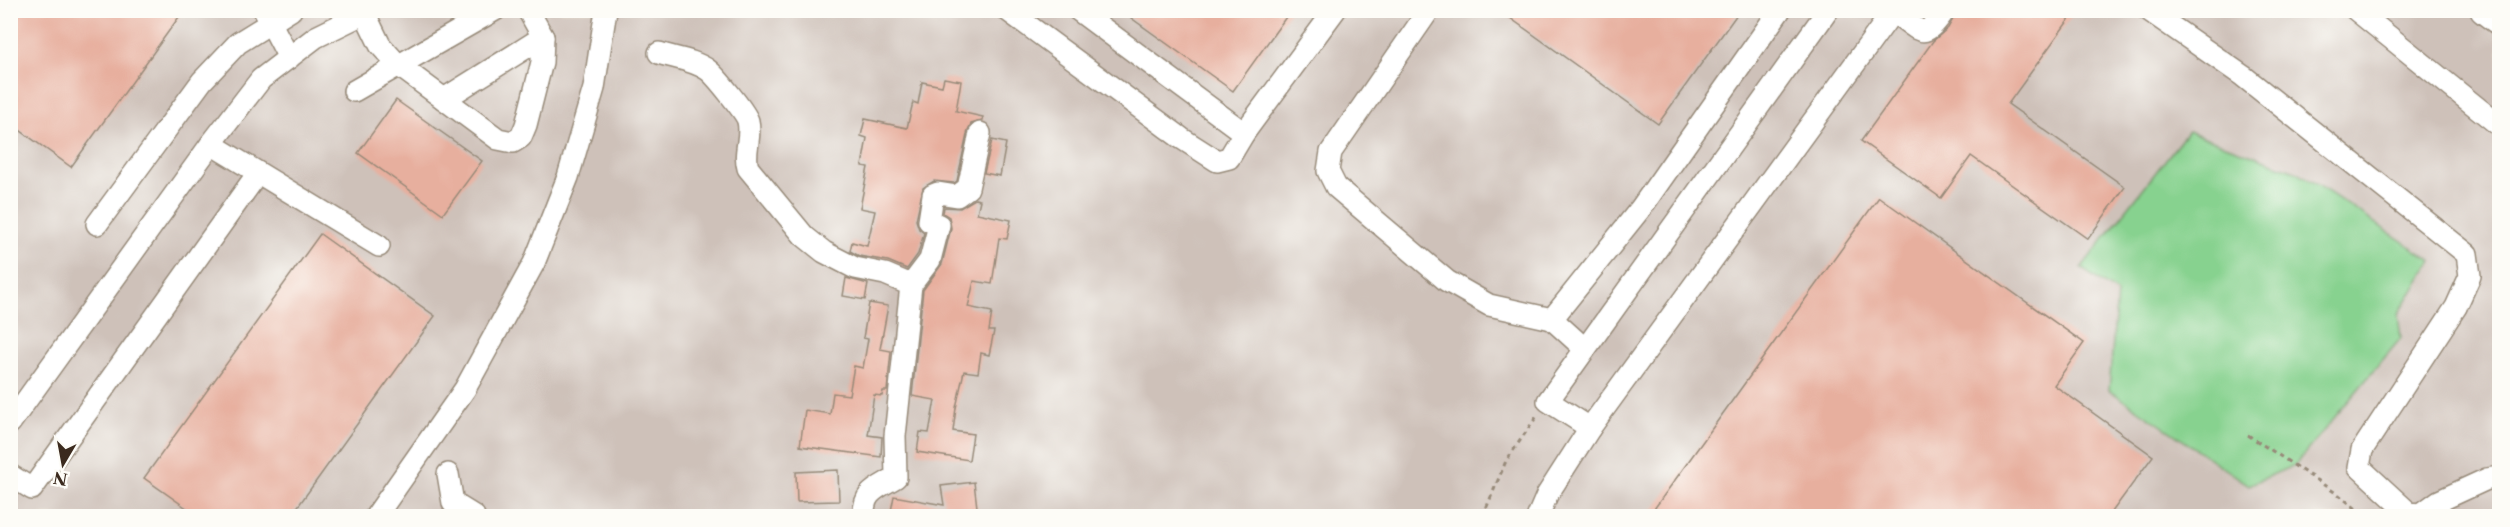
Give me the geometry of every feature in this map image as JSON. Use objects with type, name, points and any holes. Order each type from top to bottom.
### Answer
[{"type":"main road","points":[[2484,10],[2499,22]]},
{"type":"street","points":[[97,224],[202,81],[238,43],[268,16],[291,10]]},
{"type":"street","points":[[354,91],[495,10]]},
{"type":"street","points":[[10,423],[211,144],[261,79],[316,37],[356,14],[398,65],[498,139],[513,142],[521,136],[526,125],[542,62],[543,37],[528,10]]},
{"type":"street","points":[[376,516],[465,389],[534,263],[568,177],[594,88],[606,10]]},
{"type":"street","points":[[1007,10],[1209,158],[1217,161],[1229,158],[1244,133],[1335,10]]},
{"type":"street","points":[[1078,10],[1244,133]]},
{"type":"street","points":[[1429,10],[1331,152],[1328,171],[1336,188],[1447,281],[1489,305],[1552,319],[1585,349]]},
{"type":"street","points":[[1552,319],[1641,208],[1780,10]]},
{"type":"street","points":[[1590,428],[1548,401],[1828,10]]},
{"type":"street","points":[[1538,516],[1547,495],[1590,428],[1893,11],[1927,32],[1932,29],[1945,10]]},
{"type":"street","points":[[2148,10],[2243,76],[2467,254],[2470,276],[2456,307],[2362,450],[2359,467],[2409,513],[2415,514],[2421,514],[2439,501],[2487,479],[2499,477]]},
{"type":"street","points":[[2356,10],[2499,126]]},
{"type":"street","points":[[268,16],[289,58]]},
{"type":"street","points":[[444,99],[543,37]]},
{"type":"street","points":[[658,53],[708,70],[742,109],[748,120],[746,159],[748,168],[804,236],[824,252],[845,263],[911,285]]},
{"type":"street","points":[[864,516],[868,493],[896,477],[895,436],[911,285],[930,260],[938,231],[939,225],[929,221],[933,195],[938,193],[957,196],[968,188],[980,133]]},
{"type":"street","points":[[211,144],[379,246]]},
{"type":"street","points":[[10,475],[32,489],[258,173]]},
{"type":"street","points":[[448,474],[453,502],[474,516]]},
{"type":"path","points":[[1483,516],[1506,461],[1548,401]]},
{"type":"path","points":[[2248,435],[2339,495],[2365,516]]},
{"type":"shaded area","points":[[11,11],[2499,11],[2499,516],[11,516]]},
{"type":"green space","points":[[2188,131],[2298,172],[2432,261],[2398,314],[2401,338],[2295,465],[2249,485],[2109,390],[2117,293],[2081,268]]},
{"type":"building","points":[[10,10],[184,10],[71,167],[10,123]]},
{"type":"building","points":[[1120,10],[1291,10],[1233,91]]},
{"type":"building","points":[[1499,10],[1740,10],[1658,124]]},
{"type":"building","points":[[1958,10],[2076,10],[2008,104],[2125,187],[2088,239],[1971,156],[1941,198],[1861,141],[1933,41],[1948,28]]},
{"type":"building","points":[[944,78],[961,81],[956,111],[983,117],[982,121],[971,124],[968,130],[957,181],[954,183],[934,181],[923,188],[916,220],[919,229],[924,233],[918,254],[907,269],[888,261],[859,256],[850,251],[852,242],[867,246],[875,211],[860,208],[868,167],[862,166],[867,138],[861,136],[865,119],[907,128],[913,102],[918,104],[922,82],[942,86]]},
{"type":"building","points":[[396,100],[482,161],[443,214],[358,153]]},
{"type":"building","points":[[992,140],[1006,143],[1000,176],[984,173]]},
{"type":"building","points":[[1879,197],[2084,343],[2054,385],[2153,456],[2109,516],[1649,516]]},
{"type":"building","points":[[975,199],[980,200],[977,213],[1011,220],[1007,239],[999,238],[992,284],[974,281],[968,307],[992,312],[989,331],[994,331],[989,355],[981,353],[978,373],[964,371],[956,408],[953,431],[973,434],[969,460],[917,452],[920,432],[929,433],[935,400],[912,396],[923,290],[942,264],[951,228],[949,217],[943,213],[944,207],[960,208]]},
{"type":"building","points":[[320,234],[435,316],[291,516],[198,516],[144,478]]},
{"type":"building","points":[[846,278],[868,284],[865,300],[843,296]]},
{"type":"building","points":[[869,303],[888,306],[880,349],[891,351],[887,391],[883,391],[882,396],[874,395],[868,435],[882,437],[881,457],[800,446],[805,410],[830,414],[833,393],[849,395],[854,366],[863,368],[868,339],[863,338]]},
{"type":"building","points":[[838,470],[839,501],[797,502],[796,472]]},
{"type":"building","points":[[974,482],[978,516],[890,516],[894,496],[944,505],[941,486]]}]
